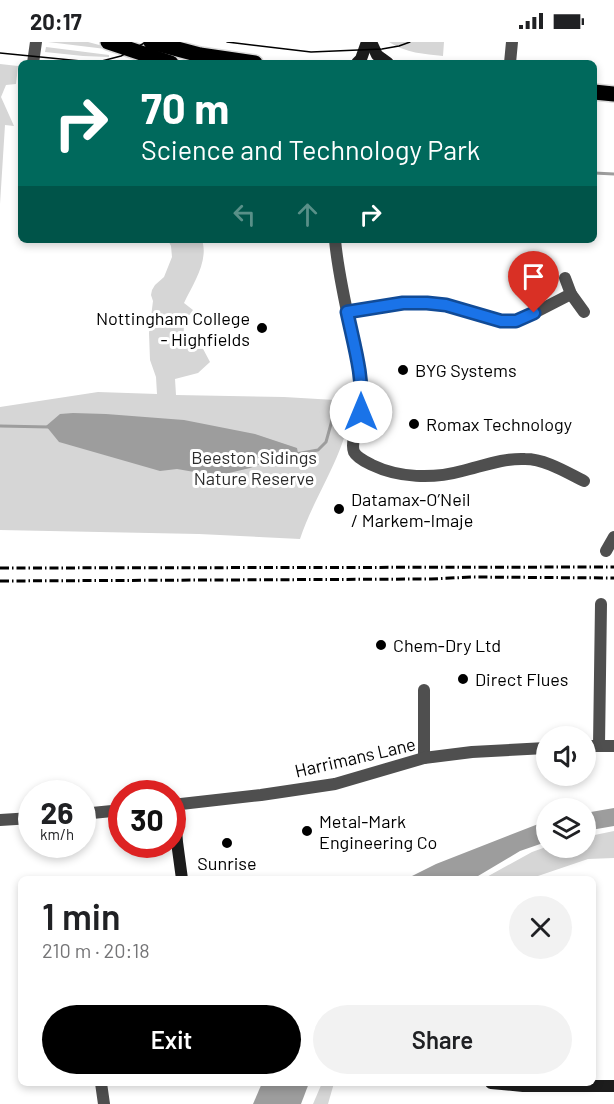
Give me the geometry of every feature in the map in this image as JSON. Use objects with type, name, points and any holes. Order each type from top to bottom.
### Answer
[{"type":"main road","points":[[108,42],[162,60]]},
{"type":"main road","points":[[151,42],[200,55],[234,60]]},
{"type":"main road","points":[[597,92],[614,94]]},
{"type":"street","points":[[33,60],[36,42]]},
{"type":"street","points":[[360,60],[369,42]]},
{"type":"street","points":[[369,42],[377,55],[384,60]]},
{"type":"street","points":[[510,60],[512,42]]},
{"type":"street","points":[[336,243],[361,376],[361,412],[353,441],[355,454],[363,461],[401,475],[439,475],[512,459],[528,459],[538,460],[584,481]]},
{"type":"street","points":[[565,278],[571,294],[584,312]]},
{"type":"street","points":[[347,312],[403,303],[427,303],[446,305],[501,321],[516,321],[571,294]]},
{"type":"street","points":[[606,551],[614,537]]},
{"type":"street","points":[[601,604],[599,746],[614,746]]},
{"type":"street","points":[[424,690],[424,758]]},
{"type":"street","name":"Harrimans Lane","points":[[186,804],[335,784],[424,758],[472,752],[536,749]]},
{"type":"street","points":[[0,820],[18,819]]},
{"type":"street","points":[[179,858],[182,876]]},
{"type":"street","points":[[101,1086],[104,1104]]},
{"type":"street","points":[[523,1086],[614,1086]]},
{"type":"green space","points":[[48,42],[88,42],[122,51],[116,53],[114,50]]},
{"type":"green space","points":[[389,42],[444,42],[443,56],[409,51]]},
{"type":"green space","points":[[46,47],[109,55],[109,57],[45,52]]},
{"type":"green space","points":[[0,64],[18,66],[16,84],[6,85],[1,97],[14,126],[5,125],[0,204]]},
{"type":"green space","name":"Beeston Sidings Nature Reserve","points":[[170,243],[203,243],[202,264],[184,303],[193,310],[186,322],[184,332],[189,340],[201,345],[210,362],[198,373],[175,379],[176,395],[352,401],[349,420],[338,455],[300,539],[199,534],[0,530],[0,407],[98,392],[157,394],[156,377],[150,360],[149,333],[153,301],[151,295],[155,285],[164,277],[172,257]]},
{"type":"green space","points":[[614,831],[614,858],[588,859],[538,876],[488,876],[536,851],[536,858],[596,858],[596,835]]},
{"type":"green space","points":[[321,1086],[333,1086],[328,1104],[313,1104]]},
{"type":"shaded area","points":[[60,414],[184,420],[255,434],[297,448],[299,458],[268,461],[229,473],[206,474],[177,469],[160,471],[59,442],[46,426]]},
{"type":"shaded area","points":[[614,808],[614,826],[596,829],[596,811]]},
{"type":"shaded area","points":[[536,825],[536,845],[520,851],[478,876],[412,876],[436,864]]},
{"type":"shaded area","points":[[261,1086],[308,1086],[301,1104],[253,1104]]},
{"type":"waterway","points":[[597,173],[614,174]]},
{"type":"waterway","points":[[296,454],[318,450],[326,442],[334,413]]},
{"type":"waterway","points":[[0,426],[49,427]]},
{"type":"tram line","points":[[106,60],[121,56],[146,42]]},
{"type":"tram line","points":[[227,42],[311,52],[382,49],[410,42]]},
{"type":"tram line","points":[[0,53],[71,60]]},
{"type":"railway","points":[[0,568],[614,567]]},
{"type":"railway","points":[[0,581],[614,578]]},
{"type":"place","name":"Nottingham College - Highfields","points":[[262,328]]},
{"type":"place","name":"BYG Systems","points":[[403,370]]},
{"type":"place","name":"Romax Technology","points":[[414,424]]},
{"type":"place","name":"Datamax-O’Neil / Markem-Imaje","points":[[339,509]]},
{"type":"place","name":"Chem-Dry Ltd","points":[[381,645]]},
{"type":"place","name":"Direct Flues","points":[[463,679]]},
{"type":"place","name":"Metal-Mark Engineering Co","points":[[307,831]]},
{"type":"place","name":"Sunrise","points":[[227,843]]},
{"type":"route","points":[[361,412],[361,376],[347,312],[403,303],[427,303],[446,305],[501,321],[516,321],[534,313]]}]
